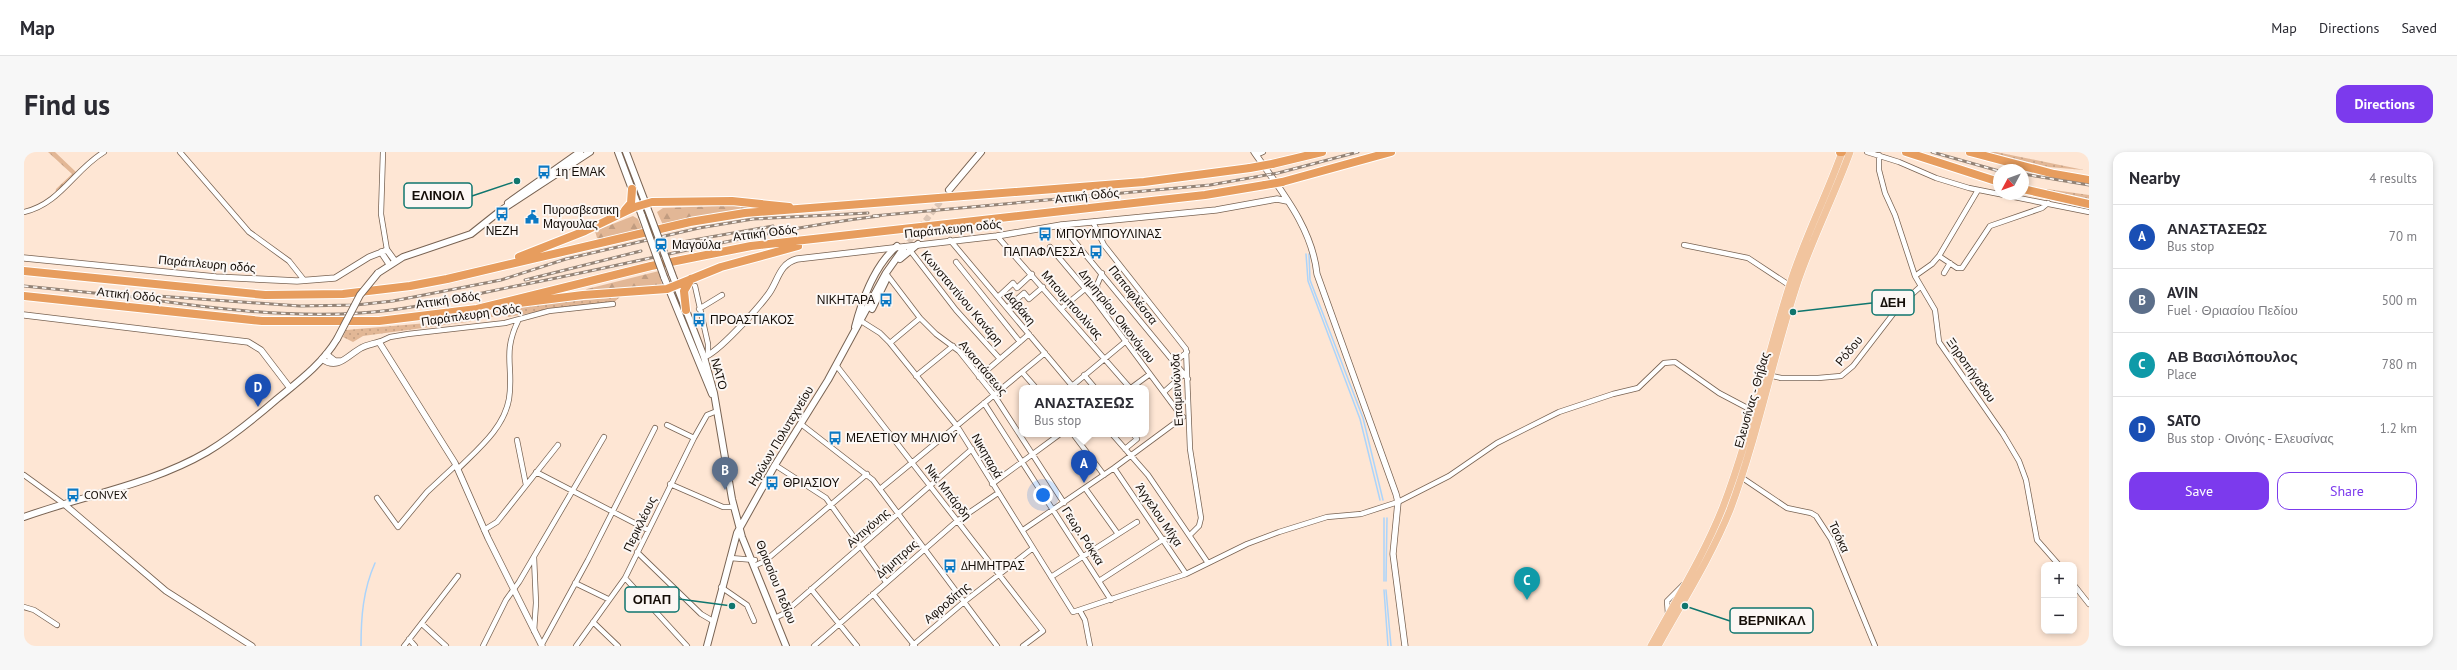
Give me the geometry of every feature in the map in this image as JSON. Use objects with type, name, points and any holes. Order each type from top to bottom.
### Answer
[{"type":"highway","name":"Αττική Οδός","points":[[24,271],[265,295],[380,290],[469,274],[690,222],[745,213],[794,208],[1136,183],[1199,176],[1250,168],[1322,152]]},
{"type":"highway","name":"Αττική Οδός","points":[[24,296],[287,323],[379,321],[450,314],[505,302],[566,285],[700,255],[751,246],[1198,196],[1282,182],[1391,152]]},
{"type":"highway","points":[[1906,152],[1993,180]]},
{"type":"highway","points":[[1970,152],[2054,174],[2089,180]]},
{"type":"highway","points":[[622,213],[631,203],[632,189]]},
{"type":"highway","points":[[2029,190],[2089,204]]},
{"type":"highway","points":[[469,274],[549,246],[642,205],[732,201],[784,205],[794,208]]},
{"type":"highway","points":[[686,310],[684,291],[693,283],[738,261],[838,236]]},
{"type":"highway","points":[[505,302],[517,304],[583,295],[668,288],[693,283]]},
{"type":"main road","points":[[500,212],[516,197],[580,152]]},
{"type":"main road","points":[[24,517],[141,481],[205,453],[241,428],[290,388],[324,357],[336,339],[360,295],[378,273],[392,262],[471,234],[500,212],[590,152]]},
{"type":"main road","name":"ΝΑΤΟ","points":[[618,152],[632,189],[650,215],[686,310],[706,356],[714,398]]},
{"type":"main road","name":"ΝΑΤΟ","points":[[626,152],[642,205],[642,216],[668,288],[714,398]]},
{"type":"main road","points":[[949,190],[981,152]]},
{"type":"main road","name":"Ελευσίνας - Θήβας","points":[[1767,375],[1789,285],[1807,235],[1842,152]]},
{"type":"main road","name":"Ελευσίνας - Θήβας","points":[[1658,646],[1713,548],[1741,477],[1756,413],[1767,375],[1805,260],[1850,152]]},
{"type":"main road","points":[[888,256],[903,248],[918,244]]},
{"type":"main road","points":[[852,335],[863,300],[888,256],[888,249],[886,247]]},
{"type":"main road","points":[[861,321],[869,314],[903,248]]},
{"type":"main road","name":"Ηρώων Πολυτεχνείου","points":[[707,646],[721,587],[739,528],[775,465],[836,366],[886,273],[903,248]]},
{"type":"main road","name":"Θριασίου Πεδίου","points":[[714,398],[739,528],[745,534],[786,646]]},
{"type":"main road","name":"Ελευσίνας - Θήβας","points":[[1651,646],[1685,584],[1722,508],[1756,413]]},
{"type":"main road","name":"Θριασίου Πεδίου","points":[[776,617],[790,646]]},
{"type":"street","points":[[24,212],[56,197],[81,168],[104,152]]},
{"type":"street","points":[[180,152],[249,232],[289,261],[304,280]]},
{"type":"street","points":[[383,152],[381,214],[387,250],[392,262]]},
{"type":"street","points":[[1263,152],[1255,153],[1288,202],[1311,241],[1317,274],[1398,502],[1393,554],[1405,646]]},
{"type":"street","points":[[1867,152],[1879,155],[1936,178],[1978,190],[2089,212]]},
{"type":"street","name":"Ξηροπήγαδου","points":[[1879,155],[1879,170],[1884,193],[1895,215],[1914,276],[1935,310],[1939,342],[2003,434],[2019,461],[2026,480],[2037,540],[2056,562]]},
{"type":"street","points":[[1914,276],[1932,264],[1939,256],[1978,190]]},
{"type":"street","name":"Παράπλευρη οδός","points":[[706,356],[768,296],[780,272],[791,261],[886,247],[903,248],[918,244],[997,236],[1062,225],[1216,210],[1277,199],[1288,202]]},
{"type":"street","points":[[1939,256],[1962,268],[1992,224],[2042,208],[2048,203]]},
{"type":"street","name":"Επαμεινώνδα","points":[[1093,222],[1104,245],[1182,342],[1187,352],[1190,450],[1201,518],[1199,526],[1190,535]]},
{"type":"street","name":"Παπαφλέσσα","points":[[1062,225],[1102,273],[1136,318],[1188,378]]},
{"type":"street","name":"Μπουμπουλίνας","points":[[997,236],[1062,308],[1128,385]]},
{"type":"street","name":"Δαβάκη","points":[[950,240],[1071,385]]},
{"type":"street","points":[[1684,245],[1748,258],[1789,285]]},
{"type":"street","name":"Δημητρίου Οικονόμου","points":[[1050,247],[1126,340],[1182,417]]},
{"type":"street","name":"Κωνσταντίνου Κανάρη","points":[[903,248],[1000,359]]},
{"type":"street","name":"Παράπλευρη οδός","points":[[24,258],[216,277],[279,281],[329,279],[341,276],[381,252],[387,250]]},
{"type":"street","points":[[381,252],[392,262]]},
{"type":"street","points":[[956,262],[1020,342]]},
{"type":"street","points":[[1944,273],[1950,263]]},
{"type":"street","points":[[1100,308],[1097,285],[1102,273]]},
{"type":"street","points":[[998,297],[1013,283],[1017,288],[1032,274]]},
{"type":"street","name":"Αναστάσεως","points":[[888,276],[920,318],[936,334],[953,346],[980,377],[1019,432]]},
{"type":"street","points":[[693,283],[708,344],[706,356]]},
{"type":"street","points":[[1007,308],[1024,293],[1029,299],[1043,287]]},
{"type":"street","name":"Ρόδου","points":[[1767,375],[1818,378],[1841,376],[1853,366],[1900,305],[1920,287]]},
{"type":"street","points":[[1062,308],[1085,289]]},
{"type":"street","points":[[700,309],[722,295]]},
{"type":"street","name":"Παράπλευρη Οδός","points":[[379,342],[390,337],[408,334],[518,321],[549,311],[613,304]]},
{"type":"street","points":[[24,315],[248,342],[261,350],[290,388]]},
{"type":"street","points":[[890,343],[920,318]]},
{"type":"street","points":[[377,498],[398,528],[427,492],[457,467],[498,427],[505,414],[510,387],[508,344],[518,321]]},
{"type":"street","name":"Νικηταρά","points":[[861,321],[880,333],[890,343],[957,426],[992,484],[1023,530],[1070,609],[1073,612],[1080,611]]},
{"type":"street","points":[[980,377],[1029,334]]},
{"type":"street","points":[[1075,385],[1084,375],[1126,340]]},
{"type":"street","points":[[324,357],[341,362],[360,348],[379,342],[457,467],[484,530],[541,646]]},
{"type":"street","points":[[916,376],[953,346]]},
{"type":"street","points":[[1175,362],[1187,352]]},
{"type":"street","points":[[880,489],[1044,353]]},
{"type":"street","points":[[1090,646],[1085,620],[1080,611],[1186,574],[1279,532],[1327,517],[1361,514],[1398,502],[1449,476],[1496,444],[1559,412],[1613,394],[1638,388],[1664,363],[1675,362],[1719,393],[1756,413]]},
{"type":"street","name":"Νικ. Μπάρδη","points":[[836,366],[1043,631],[1023,646]]},
{"type":"street","points":[[1022,372],[1033,385]]},
{"type":"street","points":[[1134,385],[1150,374]]},
{"type":"street","points":[[1164,392],[1184,374]]},
{"type":"street","points":[[1084,375],[1092,385]]},
{"type":"street","name":"Γεωρ. Ρόκκα","points":[[984,403],[1111,600]]},
{"type":"street","name":"Περικλέους","points":[[576,646],[608,599],[625,578],[694,438],[708,415],[716,411]]},
{"type":"street","points":[[1023,530],[1114,468],[1182,417],[1188,418]]},
{"type":"street","points":[[801,424],[867,474],[880,489],[997,646]]},
{"type":"street","points":[[667,425],[694,438]]},
{"type":"street","points":[[541,646],[655,428]]},
{"type":"street","points":[[483,646],[496,624],[506,600],[534,556],[604,437]]},
{"type":"street","name":"Αναστάσεως","points":[[1022,437],[1064,503]]},
{"type":"street","points":[[992,484],[1023,464],[1056,437]]},
{"type":"street","points":[[1075,437],[1104,475]]},
{"type":"street","points":[[1115,437],[1148,475],[1208,563]]},
{"type":"street","points":[[1125,449],[1137,439],[1135,437]]},
{"type":"street","points":[[517,440],[526,485]]},
{"type":"street","points":[[484,530],[497,522],[558,445]]},
{"type":"street","name":"Αντιγόνης","points":[[776,617],[861,547],[972,449]]},
{"type":"street","points":[[775,465],[797,478],[830,504],[886,582]]},
{"type":"street","name":"Άγγελου Μίχα","points":[[1114,468],[1186,574]]},
{"type":"street","points":[[536,472],[612,510],[648,530]]},
{"type":"street","points":[[730,558],[754,562],[765,561],[867,474]]},
{"type":"street","points":[[24,475],[64,504],[166,591],[252,646]]},
{"type":"street","name":"Τσόκα","points":[[1741,477],[1787,508],[1811,513],[1822,522],[1832,539],[1875,646]]},
{"type":"street","points":[[670,484],[723,507],[734,507]]},
{"type":"street","points":[[1085,488],[1118,534]]},
{"type":"street","name":"Δήμητρας","points":[[814,646],[838,623],[957,521],[998,493]]},
{"type":"street","points":[[1051,577],[1137,522]]},
{"type":"street","points":[[1099,581],[1164,540]]},
{"type":"street","name":"Αφροδίτης","points":[[914,646],[964,602],[1033,548]]},
{"type":"street","points":[[637,552],[701,614],[713,621]]},
{"type":"street","points":[[534,556],[536,603],[534,631]]},
{"type":"street","points":[[404,646],[458,576]]},
{"type":"street","points":[[625,578],[687,646]]},
{"type":"street","points":[[575,583],[608,599]]},
{"type":"street","points":[[721,587],[747,605],[754,621]]},
{"type":"street","points":[[811,589],[857,646]]},
{"type":"street","points":[[2077,589],[2089,604]]},
{"type":"street","points":[[873,594],[914,646]]},
{"type":"street","points":[[24,607],[34,610],[57,625]]},
{"type":"street","points":[[593,622],[618,646]]},
{"type":"street","points":[[422,624],[446,646]]},
{"type":"street","points":[[409,639],[415,646]]},
{"type":"green space","points":[[48,152],[55,152],[76,172],[55,195],[56,189],[72,174]]},
{"type":"green space","points":[[1986,152],[1996,152],[2084,170],[2049,167]]},
{"type":"green space","points":[[2047,189],[2089,195],[2089,200],[2047,191]]},
{"type":"green space","points":[[753,206],[753,209],[663,225],[657,212],[663,208]]},
{"type":"green space","points":[[633,216],[638,219],[642,229],[601,239],[597,238],[595,231]]},
{"type":"green space","points":[[659,271],[662,285],[584,291],[587,289]]},
{"type":"green space","points":[[620,297],[613,303],[559,308],[508,317],[507,314],[467,322],[363,336],[353,342],[343,337],[346,330],[439,322],[529,305]]},
{"type":"waterway","points":[[1306,254],[1308,281],[1360,419],[1380,500]]},
{"type":"waterway","points":[[1309,254],[1310,280],[1363,418],[1383,500]]},
{"type":"waterway","points":[[1384,518],[1384,581]]},
{"type":"waterway","points":[[1386,581],[1387,518]]},
{"type":"waterway","points":[[361,646],[365,593],[375,563]]},
{"type":"waterway","points":[[1384,590],[1388,646]]},
{"type":"waterway","points":[[1386,590],[1391,646]]},
{"type":"tunnel","points":[[903,249],[945,196]]},
{"type":"railway","points":[[873,216],[1210,185],[1278,173],[1358,152]]},
{"type":"railway","points":[[1932,152],[1993,169]]},
{"type":"railway","points":[[2029,175],[2089,185]]},
{"type":"railway","points":[[157,296],[300,306],[356,305],[393,301],[501,280],[566,259],[699,228],[753,219],[868,213]]},
{"type":"railway","points":[[138,298],[276,313],[332,314],[399,309],[787,230],[879,216]]},
{"type":"railway","points":[[682,242],[773,226]]},
{"type":"railway","points":[[525,280],[641,251]]},
{"type":"railway","points":[[24,286],[144,298]]},
{"type":"place","name":"1η ΕΜΑΚ","points":[[544,172]]},
{"type":"place","name":"ΕΛΙΝΟΙΛ","points":[[517,181]]},
{"type":"place","name":"ΝΕΖΗ","points":[[502,214]]},
{"type":"place","name":"Πυροσβεστικη Μαγουλας","points":[[532,217]]},
{"type":"place","name":"ΜΠΟΥΜΠΟΥΛΙΝΑΣ","points":[[1045,234]]},
{"type":"place","name":"Μαγούλα","points":[[661,245]]},
{"type":"place","name":"ΠΑΠΑΦΛΕΣΣΑ","points":[[1096,252]]},
{"type":"place","name":"ΝΙΚΗΤΑΡΑ","points":[[886,300]]},
{"type":"place","name":"ΔΕΗ","points":[[1793,312]]},
{"type":"place","name":"ΠΡΟΑΣΤΙΑΚΟΣ","points":[[699,320]]},
{"type":"place","name":"SATO","points":[[258,407]]},
{"type":"place","name":"ΜΕΛΕΤΙΟΥ ΜΗΛΙΟΥ","points":[[835,438]]},
{"type":"place","name":"ΘΡΙΑΣΙΟΥ","points":[[772,483]]},
{"type":"place","name":"ΑΝΑΣΤΑΣΕΩΣ","points":[[1084,483]]},
{"type":"place","name":"AVIN","points":[[725,490]]},
{"type":"place","name":"CONVEX","points":[[73,495]]},
{"type":"place","name":"ΔΗΜΗΤΡΑΣ","points":[[950,566]]},
{"type":"place","name":"ΑΒ Βασιλόπουλος","points":[[1527,600]]},
{"type":"place","name":"ΟΠΑΠ","points":[[732,606]]},
{"type":"place","name":"ΒΕΡΝΙΚΑΛ","points":[[1685,606]]}]
